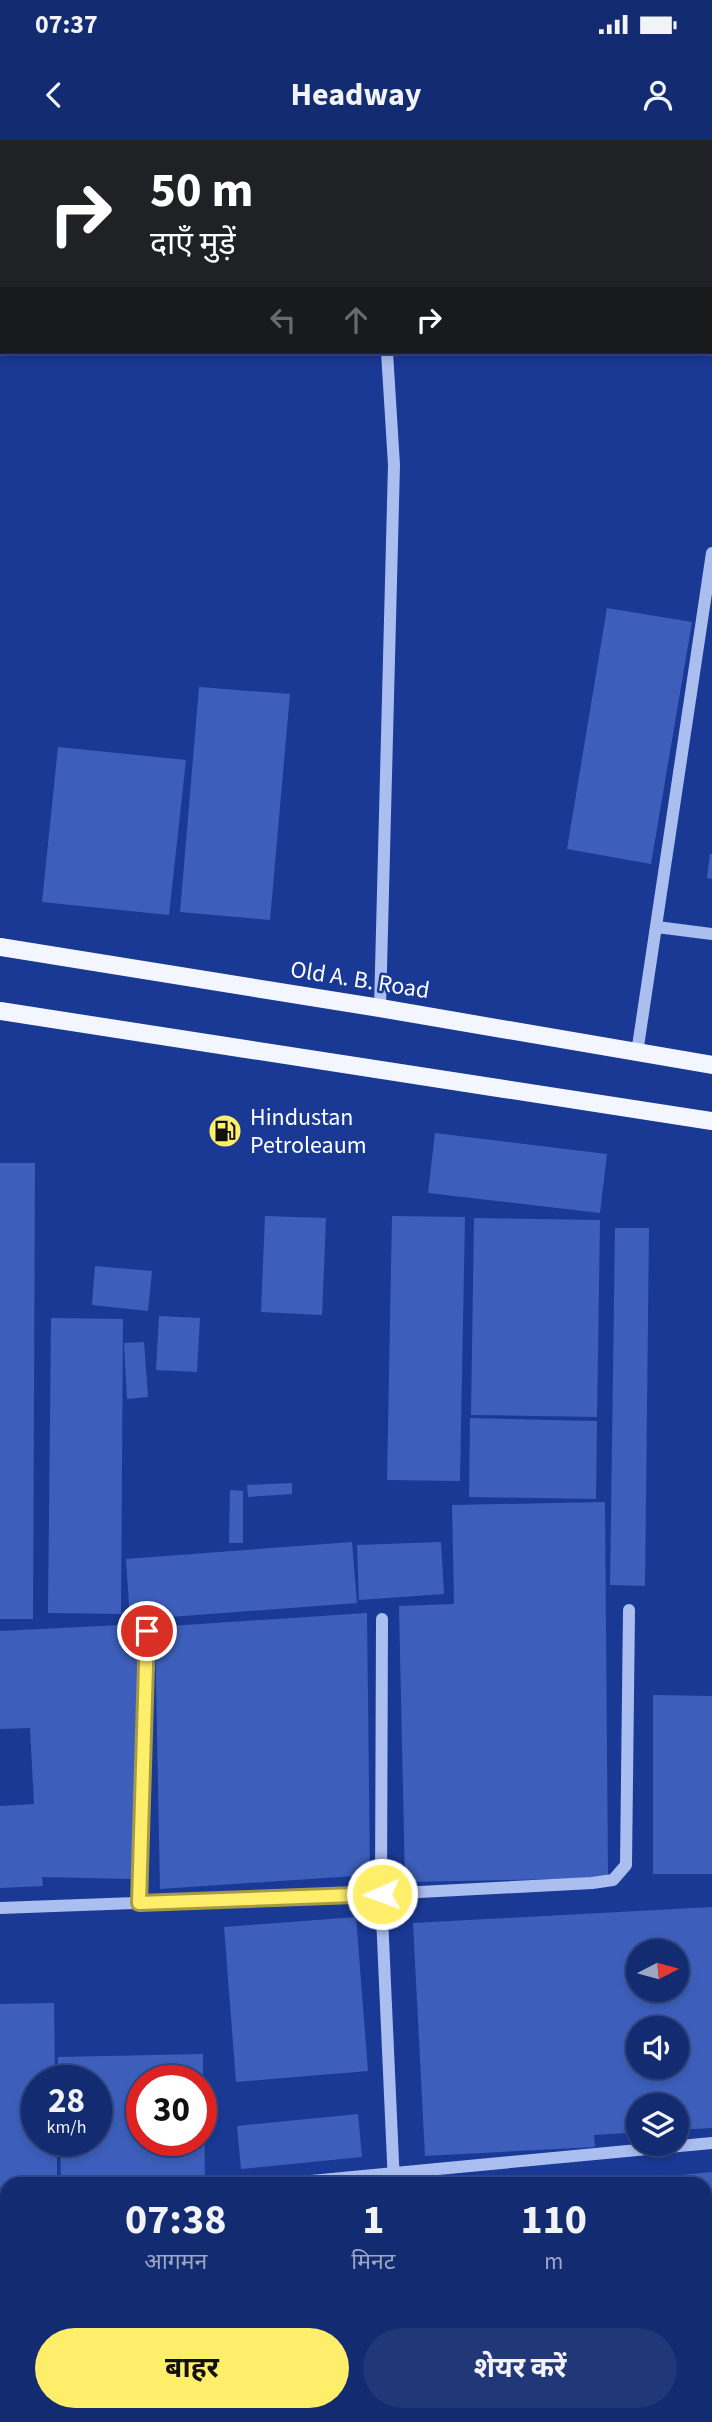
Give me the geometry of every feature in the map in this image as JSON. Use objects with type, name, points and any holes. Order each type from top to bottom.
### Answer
[{"type":"main road","name":"Old A. B. Road","points":[[0,947],[712,1065]]},
{"type":"main road","points":[[0,1011],[712,1121]]},
{"type":"street","points":[[380,1008],[394,465],[387,354]]},
{"type":"street","points":[[638,1053],[712,553]]},
{"type":"street","points":[[657,927],[712,934]]},
{"type":"street","points":[[0,1908],[382,1894],[613,1880],[626,1865],[629,1610]]},
{"type":"street","points":[[382,1619],[382,1894],[394,2177]]},
{"type":"street","points":[[139,1903],[147,1631]]},
{"type":"street","points":[[403,2177],[712,2143]]},
{"type":"building","points":[[607,608],[692,622],[651,864],[567,849]]},
{"type":"building","points":[[199,687],[290,694],[270,920],[180,912]]},
{"type":"building","points":[[58,747],[186,760],[169,915],[42,902]]},
{"type":"building","points":[[712,854],[712,879],[707,878]]},
{"type":"building","points":[[435,1133],[607,1154],[600,1213],[428,1193]]},
{"type":"building","points":[[0,1163],[35,1163],[33,1619],[0,1619]]},
{"type":"building","points":[[265,1216],[326,1218],[322,1315],[261,1312]]},
{"type":"building","points":[[392,1216],[465,1217],[460,1481],[387,1480]]},
{"type":"building","points":[[474,1218],[600,1220],[597,1417],[471,1415]]},
{"type":"building","points":[[615,1228],[649,1228],[645,1586],[610,1585]]},
{"type":"building","points":[[95,1266],[152,1271],[148,1311],[92,1305]]},
{"type":"building","points":[[159,1316],[200,1318],[197,1372],[156,1370]]},
{"type":"building","points":[[51,1318],[123,1319],[121,1614],[48,1613]]},
{"type":"building","points":[[144,1342],[148,1397],[127,1399],[124,1343]]},
{"type":"building","points":[[470,1418],[597,1421],[596,1499],[469,1497]]},
{"type":"building","points":[[292,1483],[292,1494],[248,1497],[247,1485]]},
{"type":"building","points":[[230,1490],[243,1491],[243,1543],[229,1543]]},
{"type":"building","points":[[605,1502],[608,1878],[405,1882],[399,1606],[454,1604],[452,1505]]},
{"type":"building","points":[[352,1542],[357,1603],[130,1620],[126,1559]]},
{"type":"building","points":[[441,1542],[444,1594],[359,1600],[357,1545]]},
{"type":"building","points":[[367,1613],[370,1875],[160,1889],[155,1627]]},
{"type":"building","points":[[141,1624],[132,1879],[42,1877],[43,1886],[0,1888],[0,1806],[34,1804],[30,1728],[0,1729],[0,1631]]},
{"type":"building","points":[[653,1695],[712,1696],[712,1874],[653,1874]]},
{"type":"building","points":[[712,1907],[712,2128],[689,2129],[689,2093],[626,2093],[626,2133],[594,2135],[595,2147],[425,2156],[413,1923]]},
{"type":"building","points":[[356,1917],[368,2071],[236,2082],[224,1927]]},
{"type":"building","points":[[54,2003],[55,2065],[21,2065],[21,2156],[57,2156],[57,2177],[0,2177],[0,2004]]},
{"type":"building","points":[[203,2054],[203,2065],[126,2065],[126,2156],[205,2156],[205,2177],[61,2177],[60,2156],[112,2156],[112,2065],[58,2065],[58,2057]]},
{"type":"building","points":[[358,2114],[362,2157],[241,2169],[237,2126]]},
{"type":"building","points":[[712,2172],[712,2177],[659,2177]]},
{"type":"place","name":"Hindustan Petroleaum","points":[[225,1131]]},
{"type":"route","points":[[147,1631],[139,1903],[382,1894]]}]
